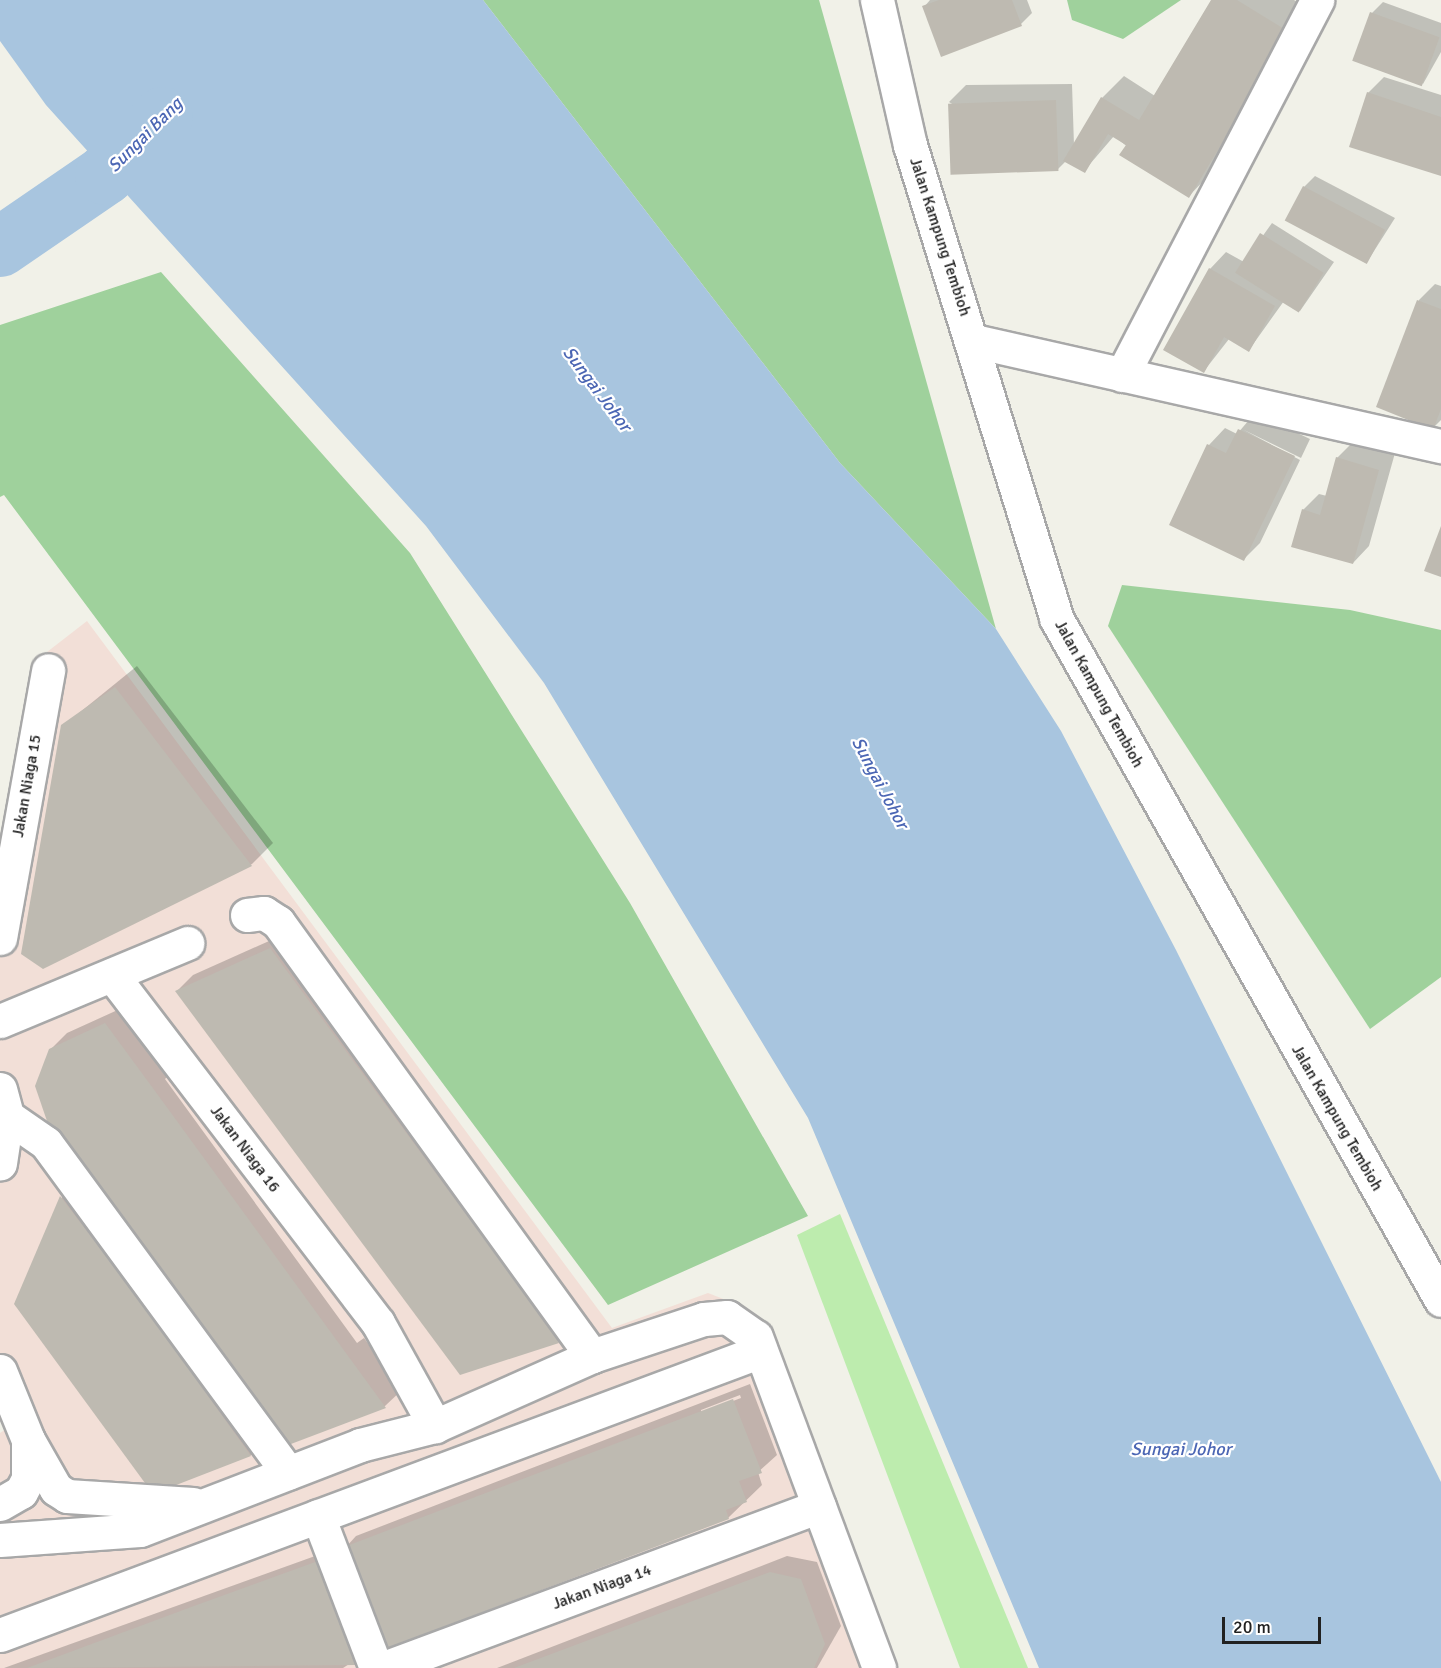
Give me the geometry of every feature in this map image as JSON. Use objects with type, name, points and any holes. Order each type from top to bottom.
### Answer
[{"type":"street","name":"Jalan Kampung Tembioh","points":[[877,0],[910,145],[974,341],[1056,618],[1440,1293]]},
{"type":"street","points":[[1122,375],[1317,0]]},
{"type":"street","points":[[974,341],[1441,446]]},
{"type":"street","name":"Jakan Niaga 15","points":[[0,938],[48,670]]},
{"type":"street","points":[[247,915],[264,913],[278,922],[592,1356]]},
{"type":"street","points":[[0,1021],[187,943]]},
{"type":"street","name":"Jakan Niaga 16","points":[[112,975],[378,1323],[435,1426]]},
{"type":"street","points":[[0,1163],[4,1103]]},
{"type":"street","points":[[4,1103],[46,1143],[288,1473]]},
{"type":"street","points":[[0,1540],[140,1530],[360,1445],[435,1426],[592,1356],[704,1319],[727,1317],[743,1323],[761,1351],[879,1668]]},
{"type":"street","points":[[0,1635],[761,1351]]},
{"type":"street","points":[[0,1371],[28,1440],[57,1489],[67,1496],[207,1504]]},
{"type":"street","points":[[0,1504],[21,1492],[28,1479],[28,1440]]},
{"type":"street","name":"Jakan Niaga 14","points":[[384,1668],[819,1506]]},
{"type":"street","points":[[318,1516],[376,1668]]},
{"type":"shaded area","points":[[87,621],[612,1328],[708,1293],[744,1307],[765,1328],[892,1668],[0,1668],[0,1433],[6,1429],[0,1413],[0,855],[38,659]]},
{"type":"green space","points":[[483,0],[819,0],[996,629],[840,463]]},
{"type":"green space","points":[[1067,0],[1181,0],[1123,39],[1072,20]]},
{"type":"green space","points":[[161,272],[410,553],[630,903],[808,1216],[608,1305],[4,495],[0,497],[0,325]]},
{"type":"green space","points":[[1122,585],[1350,610],[1441,630],[1441,977],[1370,1029],[1108,626]]},
{"type":"green space","points":[[840,1214],[1028,1668],[960,1668],[797,1235]]},
{"type":"water","name":"Sungai Johor","points":[[0,0],[483,0],[840,463],[996,629],[1061,731],[1176,950],[1441,1482],[1441,1668],[1039,1668],[808,1118],[544,683],[426,526],[46,105],[0,41]]},
{"type":"building","points":[[939,0],[1012,0],[1022,26],[941,57],[922,6]]},
{"type":"building","points":[[1211,0],[1237,0],[1289,32],[1189,198],[1119,155],[1126,145],[1108,134],[1085,173],[1063,161],[1101,97],[1139,120]]},
{"type":"building","points":[[1370,12],[1440,37],[1422,86],[1352,61]]},
{"type":"building","points":[[1367,92],[1441,117],[1441,176],[1349,147]]},
{"type":"building","points":[[1056,100],[1058,171],[951,175],[948,104]]},
{"type":"building","points":[[1303,186],[1385,230],[1367,264],[1285,220]]},
{"type":"building","points":[[1260,233],[1324,273],[1299,313],[1235,273]]},
{"type":"building","points":[[1209,268],[1275,306],[1249,352],[1224,337],[1204,373],[1163,350]]},
{"type":"building","points":[[1417,300],[1441,309],[1441,409],[1433,430],[1376,407]]},
{"type":"building","points":[[1238,429],[1295,456],[1244,561],[1169,525],[1207,444],[1226,453]]},
{"type":"building","points":[[1336,457],[1379,470],[1353,564],[1291,547],[1302,509],[1320,515]]},
{"type":"building","points":[[1441,526],[1441,577],[1424,571]]},
{"type":"building","points":[[115,687],[252,866],[43,969],[21,954],[61,725]]},
{"type":"building","points":[[270,948],[559,1343],[460,1375],[175,991]]},
{"type":"building","points":[[105,1023],[386,1408],[283,1447],[48,1124],[35,1086],[49,1049]]},
{"type":"building","points":[[60,1196],[133,1291],[251,1456],[153,1494],[14,1304]]},
{"type":"building","points":[[733,1399],[762,1473],[739,1481],[747,1502],[726,1510],[729,1519],[383,1650],[344,1547]]},
{"type":"building","points":[[318,1561],[356,1665],[27,1668],[194,1606]]},
{"type":"building","points":[[770,1572],[801,1579],[825,1644],[814,1668],[514,1668]]},
{"type":"waterway","name":"Sungai Bang","points":[[0,247],[105,175],[163,117]]}]
